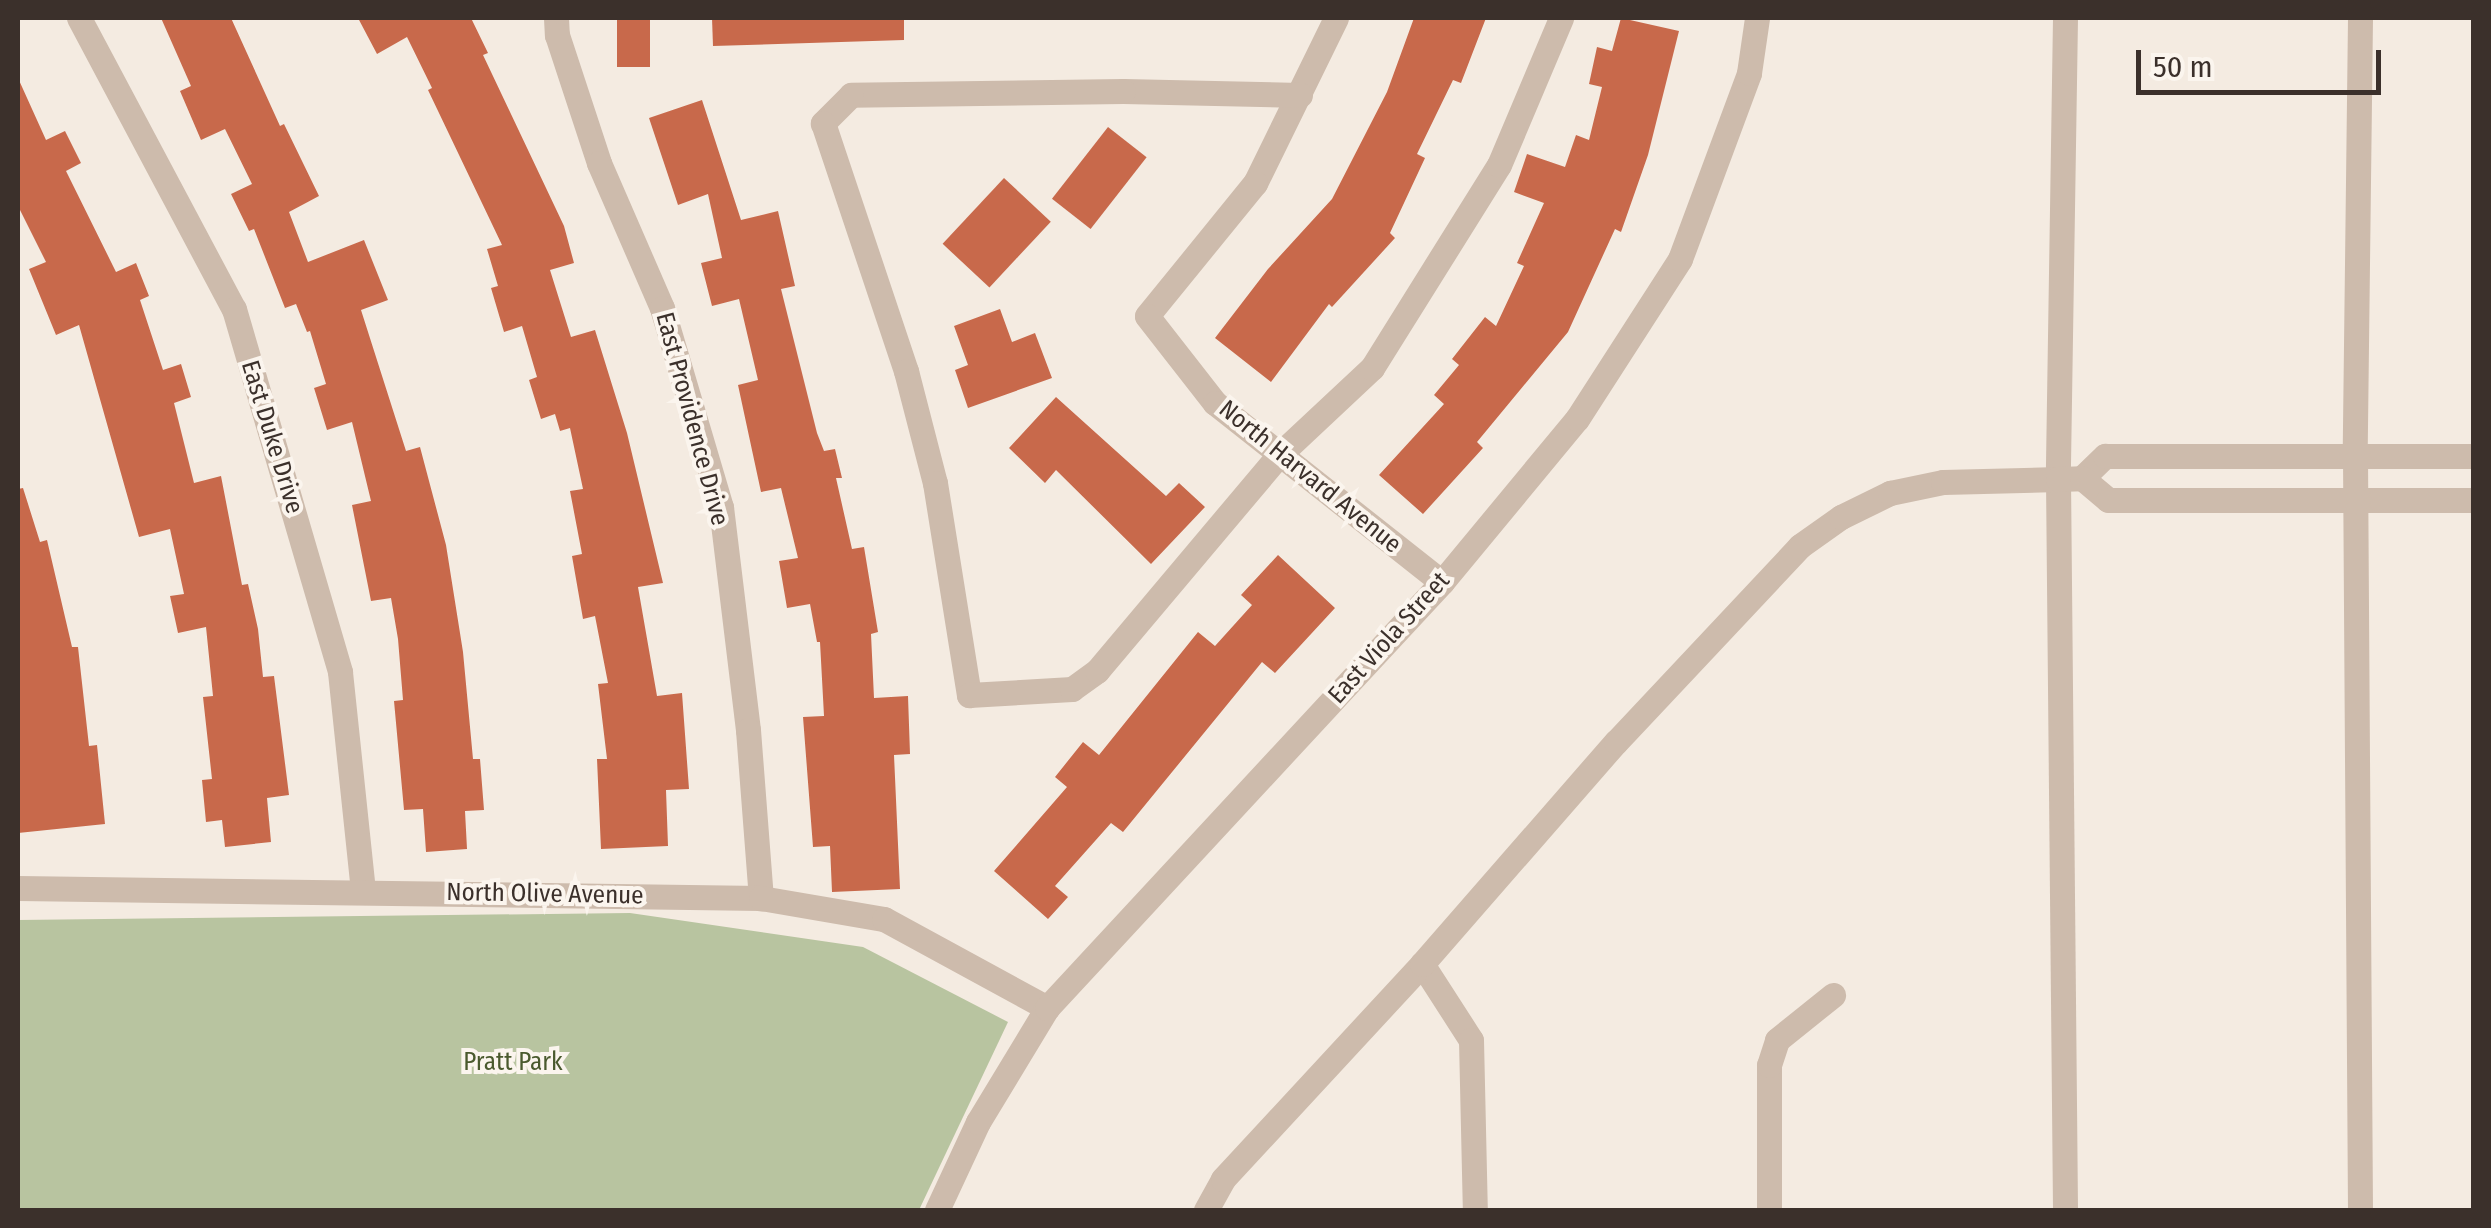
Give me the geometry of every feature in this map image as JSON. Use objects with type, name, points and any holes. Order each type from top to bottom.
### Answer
[{"type":"street","name":"East Duke Drive","points":[[79,18],[234,309],[340,672],[363,890]]},
{"type":"street","name":"East Providence Drive","points":[[556,18],[599,163],[662,308],[721,508],[748,730],[761,898]]},
{"type":"street","name":"North Harvard Avenue","points":[[1336,18],[1256,183],[1147,316],[1215,403],[1442,582]]},
{"type":"street","points":[[1300,95],[1123,91],[851,95],[823,123],[906,371],[936,482],[969,694],[1072,688],[1096,670],[1280,454],[1372,368],[1499,165],[1561,18]]},
{"type":"street","name":"East Viola Street","points":[[937,1210],[978,1122],[1048,1008],[1442,582],[1577,418],[1680,259],[1749,73],[1757,18]]},
{"type":"street","points":[[2064,18],[2070,479],[2065,1210]]},
{"type":"street","points":[[2360,18],[2356,456],[2360,1210]]},
{"type":"street","points":[[2070,479],[2105,456],[2474,456]]},
{"type":"street","points":[[1206,1210],[1223,1179],[1422,964],[1616,742],[1800,546],[1841,517],[1890,493],[1943,482],[2070,479],[2108,500],[2474,500]]},
{"type":"street","name":"North Olive Avenue","points":[[18,888],[761,898],[884,919],[1048,1008]]},
{"type":"street","points":[[1422,964],[1471,1040],[1474,1210]]},
{"type":"street","points":[[1770,1210],[1769,1064],[1777,1040],[1833,995]]},
{"type":"green space","name":"Pratt Park","points":[[630,913],[863,947],[1008,1022],[919,1210],[18,1210],[18,920]]},
{"type":"building","points":[[161,18],[231,18],[280,126],[284,124],[319,196],[289,212],[308,262],[364,240],[388,300],[361,310],[406,451],[420,447],[446,545],[463,652],[473,759],[480,759],[484,810],[465,811],[467,849],[426,852],[423,809],[404,810],[394,701],[403,700],[398,639],[391,598],[371,601],[352,505],[371,501],[352,422],[327,430],[314,388],[326,384],[310,331],[307,332],[296,304],[285,308],[254,229],[249,231],[231,194],[252,184],[225,129],[201,140],[180,91],[191,86]]},
{"type":"building","points":[[358,18],[471,18],[488,53],[483,55],[564,226],[574,263],[550,270],[571,337],[595,330],[627,433],[663,583],[638,587],[657,696],[682,693],[689,789],[666,790],[668,846],[601,849],[597,759],[607,759],[598,684],[608,683],[595,616],[583,619],[572,556],[582,554],[570,491],[583,489],[570,428],[560,431],[555,414],[541,419],[529,380],[537,377],[522,326],[504,332],[491,288],[498,286],[487,249],[502,245],[407,37],[377,54]]},
{"type":"building","points":[[617,18],[650,18],[650,67],[617,67]]},
{"type":"building","points":[[712,18],[904,18],[904,40],[713,46]]},
{"type":"building","points":[[1414,18],[1486,18],[1461,83],[1453,80],[1417,154],[1425,158],[1390,233],[1395,238],[1332,307],[1329,304],[1271,382],[1215,338],[1268,269],[1332,199],[1387,92]]},
{"type":"building","points":[[1621,18],[1679,31],[1648,155],[1621,232],[1615,229],[1568,332],[1477,442],[1483,448],[1423,514],[1379,475],[1444,404],[1434,395],[1459,365],[1452,359],[1485,317],[1496,326],[1524,266],[1517,263],[1544,203],[1514,192],[1527,154],[1565,167],[1576,135],[1589,140],[1602,87],[1589,84],[1597,47],[1612,51]]},
{"type":"building","points":[[18,78],[46,140],[65,131],[81,163],[66,171],[116,272],[136,263],[149,296],[140,300],[163,370],[181,364],[191,397],[174,403],[194,483],[221,476],[242,585],[248,584],[258,629],[263,677],[274,676],[289,795],[267,798],[271,842],[225,847],[222,820],[206,822],[202,780],[212,779],[203,697],[213,696],[206,627],[178,633],[170,596],[184,594],[170,529],[139,537],[79,325],[56,335],[29,269],[46,262],[18,206]]},
{"type":"building","points":[[702,100],[741,220],[778,211],[795,286],[781,289],[817,433],[824,451],[835,449],[842,478],[836,478],[852,549],[864,547],[878,632],[871,634],[874,698],[908,696],[910,754],[894,755],[900,889],[832,892],[830,846],[813,847],[803,717],[824,716],[820,642],[810,604],[787,608],[779,561],[798,558],[781,488],[761,492],[738,385],[758,380],[739,299],[712,306],[701,263],[722,258],[708,194],[678,205],[649,118]]},
{"type":"building","points":[[1108,127],[1147,157],[1091,229],[1052,199]]},
{"type":"building","points":[[1004,178],[1051,222],[989,287],[943,244]]},
{"type":"building","points":[[1000,309],[1012,342],[1035,333],[1052,378],[968,408],[955,370],[968,365],[954,326]]},
{"type":"building","points":[[1056,397],[1166,496],[1179,483],[1205,507],[1151,564],[1056,470],[1045,483],[1009,448]]},
{"type":"building","points":[[23,488],[40,542],[47,540],[72,647],[78,647],[89,746],[97,745],[105,824],[18,833],[18,489]]},
{"type":"building","points":[[1278,555],[1335,608],[1275,673],[1262,662],[1123,832],[1111,823],[1055,886],[1068,897],[1048,919],[994,871],[1067,787],[1055,777],[1083,742],[1099,755],[1198,632],[1215,646],[1252,605],[1241,595]]}]
